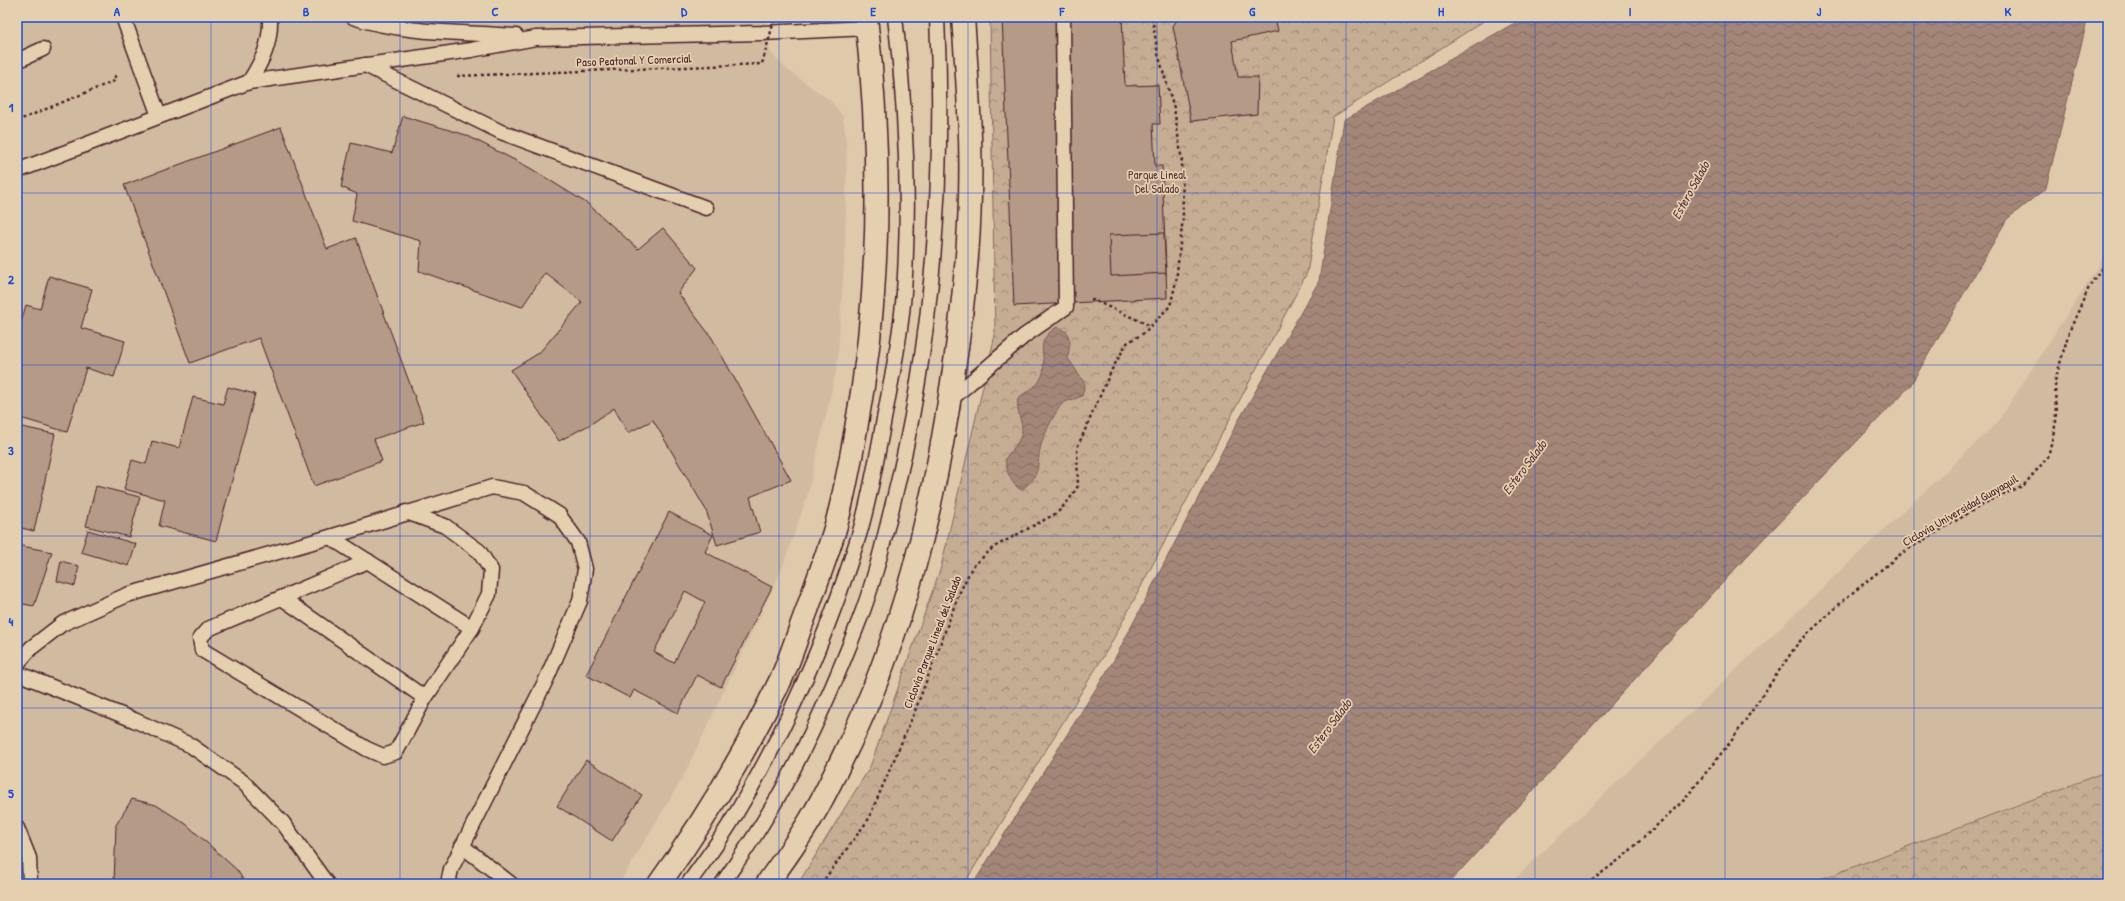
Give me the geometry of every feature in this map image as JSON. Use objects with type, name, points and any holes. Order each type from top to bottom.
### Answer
[{"type":"main road","points":[[767,884],[799,838],[833,778],[866,709],[898,624],[922,544],[936,481],[950,400],[965,289],[970,193],[968,96],[963,17]]},
{"type":"main road","points":[[659,884],[680,855],[733,772],[782,677],[835,530],[865,380],[874,294],[877,230],[876,133],[867,22]]},
{"type":"lane","points":[[123,17],[159,116]]},
{"type":"lane","points":[[249,82],[267,50],[271,32],[270,17]]},
{"type":"lane","points":[[353,17],[372,23],[414,29],[536,38],[762,33],[867,22]]},
{"type":"lane","points":[[688,884],[737,813],[800,692],[833,609],[859,533],[893,372],[904,293],[906,226],[904,128],[895,17]]},
{"type":"lane","points":[[722,884],[766,819],[798,761],[825,704],[860,619],[883,542],[904,461],[921,366],[930,292],[940,143],[937,17]]},
{"type":"lane","points":[[950,400],[1024,336],[1066,307],[1063,17]]},
{"type":"lane","points":[[17,171],[249,82],[471,50],[536,38]]},
{"type":"lane","points":[[17,61],[43,49]]},
{"type":"lane","points":[[365,65],[501,132],[706,208]]},
{"type":"lane","points":[[17,664],[31,648],[62,624],[127,595],[330,537],[406,512],[492,487],[524,493],[559,515],[578,542],[585,569],[580,601],[564,642],[451,869],[448,884]]},
{"type":"lane","points":[[368,561],[208,629],[200,638],[202,650],[367,749],[384,756],[396,752],[425,698],[472,628],[489,594],[491,570],[479,551],[445,526],[406,512]]},
{"type":"lane","points":[[330,537],[472,628]]},
{"type":"lane","points":[[282,598],[425,698]]},
{"type":"lane","points":[[17,673],[134,720],[190,745],[243,782],[282,823],[327,884]]},
{"type":"lane","points":[[17,828],[29,858],[30,884]]},
{"type":"lane","points":[[462,846],[511,884]]},
{"type":"path","name":"Paso Peatonal Y Comercial","points":[[457,76],[762,64],[775,17]]},
{"type":"path","name":"Ciclovía Parque Lineal del Salado","points":[[821,884],[868,820],[915,711],[959,594],[972,567],[994,547],[1057,513],[1069,500],[1078,486],[1077,448],[1111,371],[1127,343],[1144,333],[1170,306],[1176,282],[1183,217],[1182,162],[1174,108],[1158,54],[1152,17]]},
{"type":"path","points":[[17,121],[114,81],[117,69]]},
{"type":"path","name":"Ciclovía Universidad Guayaquil","points":[[1587,884],[1624,856],[1684,800],[1732,740],[1798,643],[1846,598],[1902,553],[1987,502],[2024,485],[2048,457],[2056,422],[2055,381],[2069,332],[2090,285],[2108,259]]},
{"type":"path","points":[[1086,296],[1151,326]]},
{"type":"shaded area","points":[[17,17],[769,17],[762,33],[772,54],[785,68],[832,102],[843,117],[847,145],[845,251],[837,367],[807,497],[781,571],[683,777],[619,884],[17,884]]},
{"type":"shaded area","points":[[2108,251],[2108,884],[1509,884],[1997,423]]},
{"type":"green space","name":"Parque Lineal Del Salado","points":[[990,17],[1490,17],[1333,117],[1307,273],[1109,647],[964,884],[798,884],[870,767],[941,567],[995,335]]},
{"type":"green space","points":[[2108,771],[2108,884],[1808,884]]},
{"type":"water","name":"Estero Salado","points":[[1525,17],[2088,17],[2046,188],[2007,219],[1910,386],[1747,556],[1448,884],[973,884],[1114,660],[1236,425],[1319,281],[1344,120]]},
{"type":"water","points":[[1057,327],[1067,332],[1070,342],[1068,358],[1085,384],[1082,396],[1062,404],[1057,411],[1042,442],[1036,474],[1033,479],[1021,490],[1014,484],[1010,477],[1005,459],[1018,441],[1022,431],[1017,403],[1018,398],[1038,383],[1044,368],[1042,347],[1044,340],[1049,333]]},
{"type":"building","points":[[1002,17],[1122,17],[1125,86],[1158,85],[1160,124],[1153,124],[1155,166],[1162,166],[1167,298],[1014,306]]},
{"type":"building","points":[[1179,17],[1275,17],[1278,31],[1232,41],[1238,77],[1258,77],[1257,114],[1191,121],[1173,26]]},
{"type":"building","points":[[403,116],[466,135],[530,168],[588,204],[638,249],[663,228],[697,268],[678,293],[712,338],[791,480],[750,497],[760,532],[717,545],[706,510],[653,420],[628,433],[614,408],[591,424],[559,441],[511,370],[539,353],[582,302],[545,273],[522,307],[419,271],[421,241],[352,221],[357,194],[341,187],[351,143],[392,153]]},
{"type":"building","points":[[281,127],[327,249],[356,238],[424,422],[374,439],[382,461],[314,486],[259,338],[190,363],[124,185]]},
{"type":"building","points":[[1164,233],[1166,273],[1111,276],[1109,235]]},
{"type":"building","points":[[49,276],[92,289],[81,328],[125,341],[114,377],[86,368],[67,432],[17,417],[17,336],[26,305],[40,309]]},
{"type":"building","points":[[228,387],[255,394],[216,541],[159,526],[165,500],[124,489],[132,460],[146,464],[152,441],[179,448],[193,397],[223,404]]},
{"type":"building","points":[[17,426],[55,434],[34,531],[17,527]]},
{"type":"building","points":[[96,486],[140,497],[129,537],[86,526]]},
{"type":"building","points":[[669,512],[713,535],[705,552],[772,587],[721,687],[697,675],[678,713],[634,690],[630,698],[586,675]],"holes":[[[685,591],[705,602],[674,663],[654,652]]]},
{"type":"building","points":[[88,530],[136,544],[129,566],[81,552]]},
{"type":"building","points":[[17,545],[52,552],[34,606],[17,603]]},
{"type":"building","points":[[61,561],[79,566],[75,586],[57,581]]},
{"type":"building","points":[[586,760],[642,795],[612,841],[557,806]]},
{"type":"building","points":[[132,799],[156,805],[186,824],[237,870],[246,884],[114,884],[116,825]]}]
